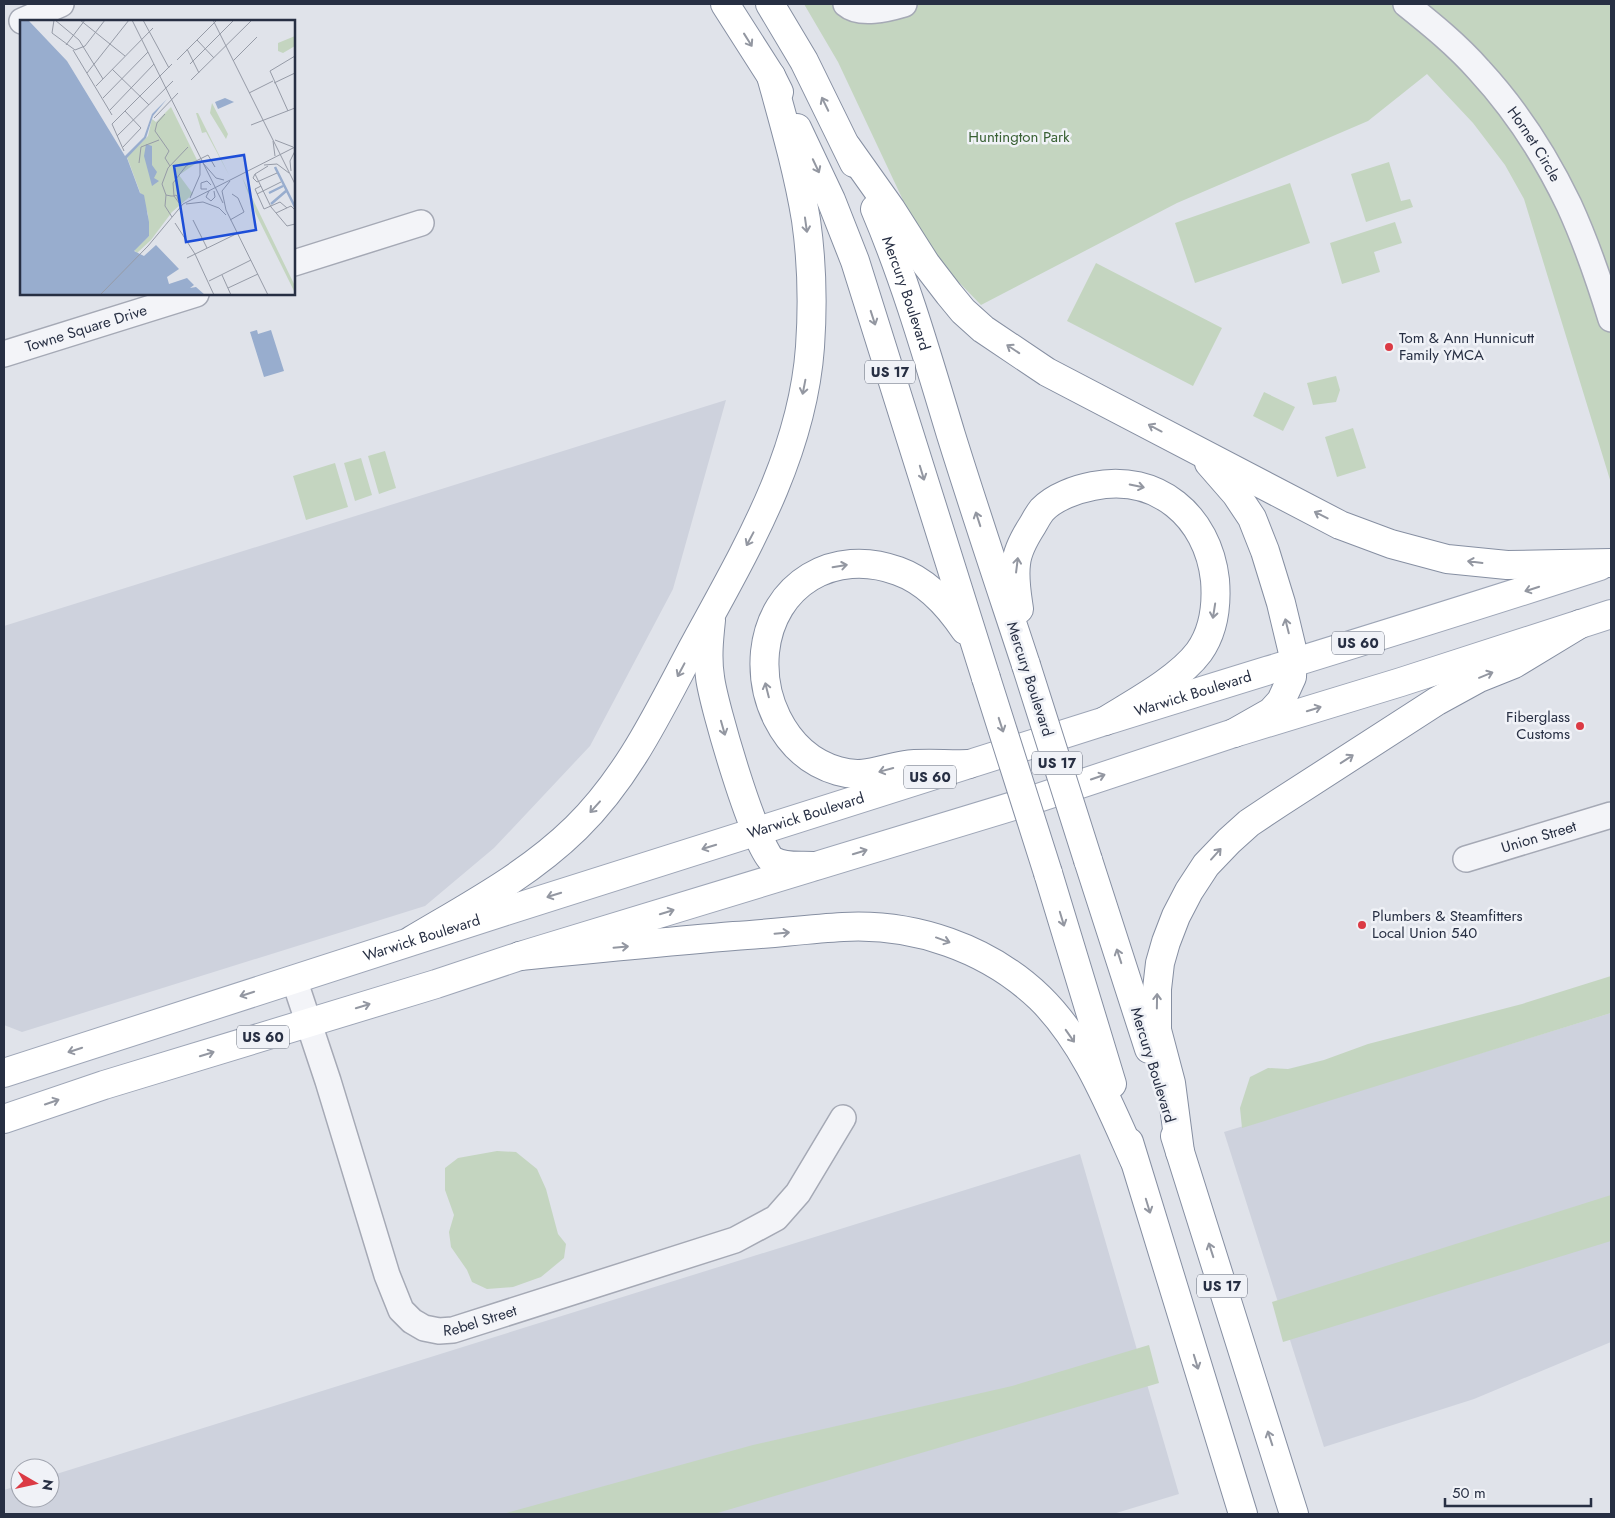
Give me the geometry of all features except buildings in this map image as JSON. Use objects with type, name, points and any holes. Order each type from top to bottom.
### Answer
[{"type":"main road","name":"US 17","points":[[725,4],[771,76],[831,200],[855,261],[1048,873],[1113,1103],[1134,1160],[1240,1506]]},
{"type":"main road","name":"Mercury Boulevard","points":[[770,4],[804,61],[847,147],[879,217],[907,292],[1088,860],[1166,1085]]},
{"type":"main road","points":[[412,940],[506,884],[540,860],[575,829],[599,804],[625,770],[647,732],[758,525],[776,487],[788,454],[798,416],[810,350],[812,285],[805,218],[794,162],[771,76]]},
{"type":"main road","points":[[847,147],[891,209],[932,272],[964,311],[983,328],[1047,372],[1340,524],[1391,544],[1448,559],[1506,565],[1611,563]]},
{"type":"main road","points":[[1198,450],[1236,494],[1252,518],[1265,551],[1281,603],[1293,653],[1292,677],[1281,701],[1271,712],[1234,733]]},
{"type":"main road","points":[[1026,665],[1016,587],[1016,563],[1026,534],[1043,509],[1056,500],[1081,488],[1104,484],[1123,483],[1137,485],[1153,490],[1169,499],[1184,512],[1195,526],[1211,558],[1216,591],[1212,624],[1206,640],[1198,652],[1178,674],[1104,721]]},
{"type":"main road","name":"Warwick Boulevard","points":[[4,1072],[412,940],[1611,563]]},
{"type":"main road","points":[[969,764],[905,765],[866,774],[840,772],[825,767],[802,752],[783,730],[772,708],[765,680],[764,661],[766,642],[772,621],[782,602],[796,586],[813,574],[827,569],[858,564],[900,571],[927,587],[943,601],[960,621],[976,647]]},
{"type":"main road","points":[[712,612],[708,649],[710,677],[724,734],[756,832],[766,854],[772,860],[781,864],[813,866]]},
{"type":"main road","name":"US 60","points":[[4,1116],[1023,803],[1234,733],[1611,614]]},
{"type":"main road","points":[[1166,1085],[1157,1030],[1157,989],[1160,963],[1176,916],[1189,891],[1206,866],[1249,823],[1287,798],[1437,701],[1480,678],[1514,664],[1580,624]]},
{"type":"main road","points":[[520,956],[844,927],[900,930],[937,938],[985,958],[1011,975],[1040,998],[1056,1015],[1080,1049],[1113,1103]]},
{"type":"main road","name":"US 17","points":[[1166,1085],[1180,1152],[1294,1514]]},
{"type":"street","points":[[24,20],[61,4]]},
{"type":"street","points":[[846,4],[860,11],[883,9],[904,4]]},
{"type":"street","name":"Hornet Circle","points":[[1406,4],[1439,30],[1478,69],[1504,100],[1539,151],[1569,204],[1592,261],[1611,319]]},
{"type":"street","points":[[4,30],[20,22]]},
{"type":"street","points":[[295,263],[421,223]]},
{"type":"street","name":"Towne Square Drive","points":[[4,354],[193,295]]},
{"type":"street","name":"Union Street","points":[[1466,859],[1611,815]]},
{"type":"street","name":"Rebel Street","points":[[294,979],[310,1023],[387,1275],[402,1310],[412,1321],[424,1328],[439,1331],[454,1330],[735,1240],[776,1218],[798,1193],[843,1118]]},
{"type":"shaded area","points":[[726,400],[673,589],[590,746],[494,848],[425,906],[22,1032],[4,1025],[4,626]]},
{"type":"shaded area","points":[[1611,1013],[1611,1342],[1474,1399],[1324,1447],[1224,1132]]},
{"type":"shaded area","points":[[1080,1154],[1179,1494],[1113,1514],[4,1514],[4,1490],[10,1488],[10,1508],[60,1508],[60,1473]]},
{"type":"green space","name":"Huntington Park","points":[[804,4],[1611,4],[1611,483],[1524,199],[1505,165],[1473,123],[1427,74],[1368,121],[1177,203],[981,305],[951,274],[927,243],[910,215],[838,62]]},
{"type":"green space","points":[[1389,162],[1401,201],[1410,199],[1413,207],[1366,222],[1351,174]]},
{"type":"green space","points":[[1290,183],[1310,243],[1195,283],[1175,223]]},
{"type":"green space","points":[[1395,222],[1402,243],[1374,252],[1380,272],[1342,284],[1330,243]]},
{"type":"green space","points":[[1096,263],[1222,328],[1193,386],[1067,321]]},
{"type":"green space","points":[[1336,376],[1340,390],[1336,402],[1313,405],[1307,383]]},
{"type":"green space","points":[[1264,392],[1295,407],[1283,431],[1253,416]]},
{"type":"green space","points":[[1353,428],[1366,468],[1337,477],[1325,437]]},
{"type":"green space","points":[[385,451],[396,488],[379,494],[368,456]]},
{"type":"green space","points":[[361,458],[372,495],[355,501],[344,463]]},
{"type":"green space","points":[[335,463],[348,507],[306,520],[293,476]]},
{"type":"green space","points":[[1611,976],[1611,1013],[1242,1128],[1240,1108],[1250,1077],[1268,1068],[1288,1069],[1324,1060],[1368,1044],[1522,1004]]},
{"type":"green space","points":[[497,1151],[516,1152],[537,1169],[546,1189],[558,1234],[566,1244],[564,1258],[541,1277],[513,1287],[487,1289],[472,1282],[467,1270],[451,1247],[449,1232],[454,1215],[445,1190],[445,1168],[458,1158]]},
{"type":"green space","points":[[1611,1195],[1611,1241],[1283,1342],[1272,1302]]},
{"type":"green space","points":[[1149,1345],[1159,1383],[714,1514],[503,1514],[753,1445],[1012,1386]]},
{"type":"water","points":[[257,330],[258,334],[271,330],[284,371],[264,377],[250,332]]},
{"type":"place","name":"Tom & Ann Hunnicutt Family YMCA","points":[[1389,347]]},
{"type":"place","name":"Fiberglass Customs","points":[[1580,726]]},
{"type":"place","name":"Plumbers & Steamfitters Local Union 540","points":[[1362,925]]}]
